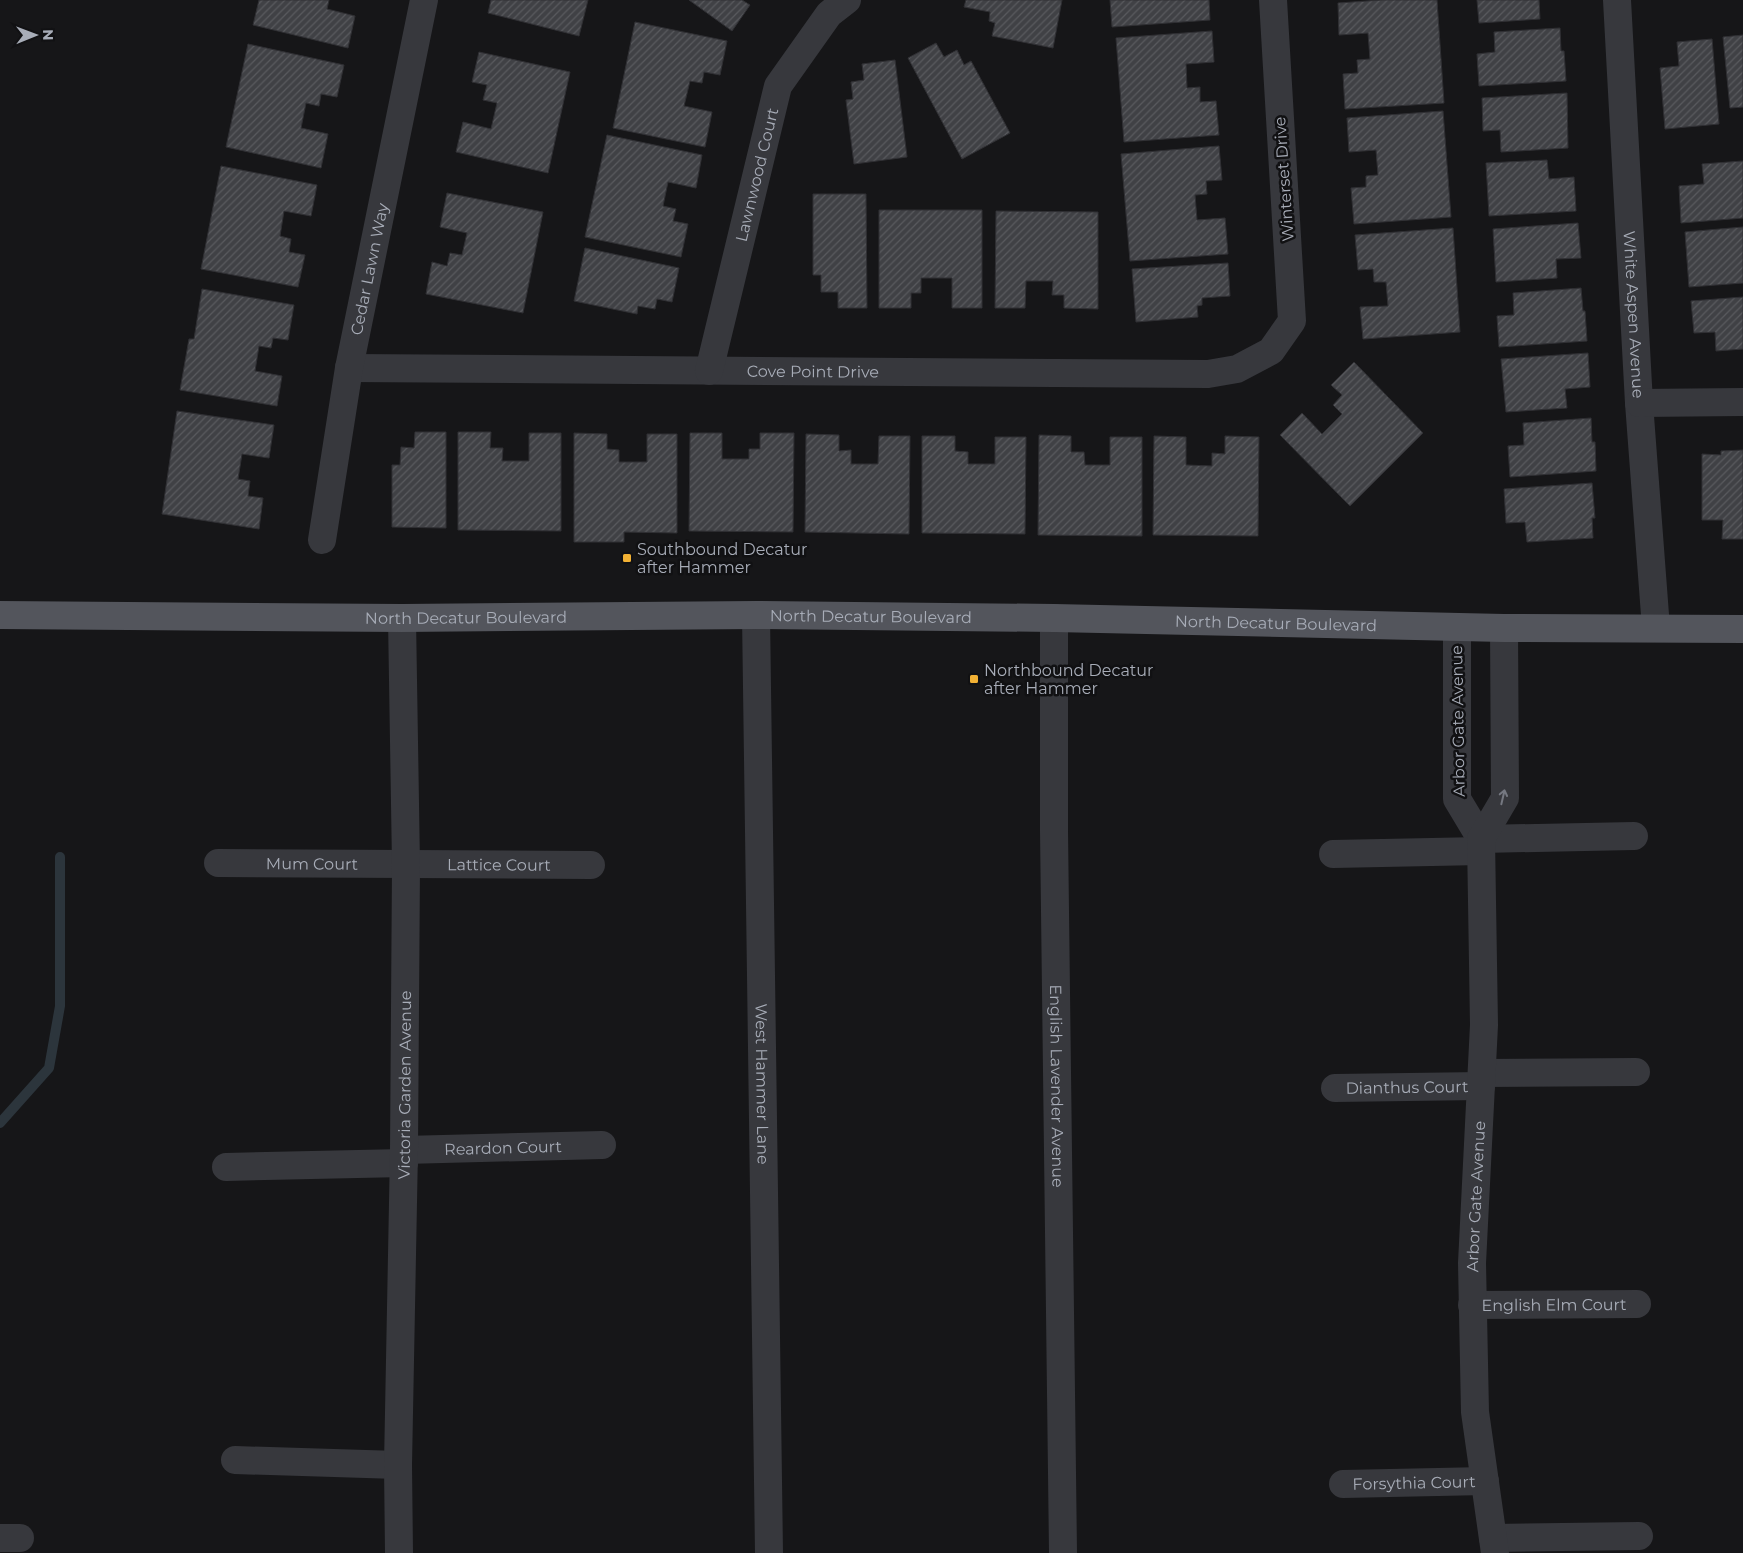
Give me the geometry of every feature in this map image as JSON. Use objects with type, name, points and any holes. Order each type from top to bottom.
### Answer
[{"type":"main road","name":"North Decatur Boulevard","points":[[0,615],[402,618],[756,615],[1054,618],[1504,628],[1743,629]]},
{"type":"street","name":"Cedar Lawn Way","points":[[322,540],[349,368],[424,0]]},
{"type":"street","name":"Lawnwood Court","points":[[708,371],[778,86],[829,14],[848,0]]},
{"type":"street","name":"Winterset Drive","points":[[1271,351],[1292,320],[1273,0]]},
{"type":"street","name":"White Aspen Avenue","points":[[1617,0],[1639,403],[1656,628]]},
{"type":"street","name":"Cove Point Drive","points":[[349,368],[1208,374],[1237,369],[1271,351]]},
{"type":"street","points":[[1639,403],[1743,402]]},
{"type":"street","name":"West Hammer Lane","points":[[756,615],[770,1553]]},
{"type":"street","name":"Victoria Garden Avenue","points":[[399,1553],[398,1464],[404,1156],[406,865],[402,618]]},
{"type":"street","name":"English Lavender Avenue","points":[[1054,618],[1054,812],[1063,1553]]},
{"type":"street","name":"Arbor Gate Avenue","points":[[1457,627],[1457,799],[1481,845],[1484,1026],[1472,1262],[1472,1305],[1475,1412],[1494,1546]]},
{"type":"street","points":[[1481,845],[1505,798],[1504,628]]},
{"type":"street","points":[[1334,854],[1634,836]]},
{"type":"street","name":"Mum Court","points":[[218,863],[406,865]]},
{"type":"street","name":"Lattice Court","points":[[406,865],[591,866]]},
{"type":"street","name":"Dianthus Court","points":[[1335,1088],[1636,1072]]},
{"type":"street","name":"Reardon Court","points":[[226,1167],[602,1145]]},
{"type":"street","name":"English Elm Court","points":[[1472,1305],[1637,1304]]},
{"type":"street","points":[[235,1460],[398,1464]]},
{"type":"street","name":"Forsythia Court","points":[[1343,1484],[1484,1481]]},
{"type":"street","points":[[1494,1546],[1639,1536]]},
{"type":"building","points":[[259,0],[329,0],[327,9],[355,16],[348,48],[253,25]]},
{"type":"building","points":[[491,0],[588,0],[579,36],[488,13]]},
{"type":"building","points":[[689,0],[742,0],[750,5],[732,31]]},
{"type":"building","points":[[966,0],[1062,0],[1053,48],[992,36],[995,23],[989,21],[990,12],[964,7]]},
{"type":"building","points":[[1110,0],[1209,0],[1210,20],[1112,27]]},
{"type":"building","points":[[1382,0],[1437,0],[1444,103],[1345,109],[1343,74],[1358,73],[1357,60],[1370,59],[1368,33],[1339,35],[1338,3]]},
{"type":"building","points":[[1477,0],[1539,0],[1540,19],[1479,23]]},
{"type":"building","points":[[635,22],[727,41],[720,75],[704,72],[702,83],[690,81],[684,106],[712,112],[705,147],[613,128]]},
{"type":"building","points":[[1560,28],[1561,51],[1564,51],[1566,81],[1479,86],[1477,54],[1495,52],[1494,32]]},
{"type":"building","points":[[1212,31],[1214,62],[1186,64],[1187,88],[1200,87],[1200,102],[1216,101],[1219,135],[1124,142],[1116,38]]},
{"type":"building","points":[[1743,35],[1743,107],[1730,108],[1723,37]]},
{"type":"building","points":[[1712,39],[1719,124],[1665,129],[1660,68],[1679,66],[1677,42]]},
{"type":"building","points":[[936,43],[944,57],[957,50],[964,65],[971,61],[1010,133],[962,159],[908,58]]},
{"type":"building","points":[[248,44],[344,65],[337,97],[321,94],[319,106],[306,103],[301,128],[328,134],[321,168],[226,147]]},
{"type":"building","points":[[479,52],[570,72],[548,173],[456,152],[463,122],[491,129],[497,103],[483,100],[487,85],[472,82]]},
{"type":"building","points":[[895,60],[907,157],[854,164],[846,100],[853,99],[851,82],[864,80],[862,64]]},
{"type":"building","points":[[1567,93],[1568,148],[1501,152],[1500,130],[1483,131],[1482,98]]},
{"type":"building","points":[[1443,111],[1451,217],[1354,224],[1351,188],[1366,187],[1366,176],[1378,175],[1376,150],[1349,152],[1347,118]]},
{"type":"building","points":[[607,135],[702,155],[696,188],[668,182],[663,206],[676,209],[673,221],[688,224],[681,257],[585,237]]},
{"type":"building","points":[[1219,146],[1222,180],[1206,181],[1207,194],[1195,195],[1197,220],[1225,218],[1228,254],[1130,261],[1121,154]]},
{"type":"building","points":[[1547,160],[1549,179],[1574,177],[1576,211],[1489,216],[1486,163]]},
{"type":"building","points":[[1743,161],[1743,218],[1681,223],[1679,186],[1704,184],[1702,164]]},
{"type":"building","points":[[221,166],[317,185],[311,216],[284,211],[280,236],[291,239],[289,252],[305,255],[298,287],[201,269]]},
{"type":"building","points":[[447,193],[543,212],[523,313],[426,294],[432,262],[447,266],[450,253],[462,255],[467,233],[440,227]]},
{"type":"building","points":[[813,194],[866,194],[867,308],[838,308],[838,292],[821,292],[821,275],[813,275]]},
{"type":"building","points":[[879,210],[982,210],[982,308],[952,308],[952,278],[921,278],[921,293],[911,293],[911,308],[879,308]]},
{"type":"building","points":[[996,211],[1098,212],[1098,309],[1064,308],[1064,295],[1052,295],[1053,281],[1026,281],[1025,308],[995,308]]},
{"type":"building","points":[[1578,223],[1581,258],[1556,259],[1557,278],[1496,282],[1493,229]]},
{"type":"building","points":[[1743,227],[1743,283],[1689,287],[1685,232]]},
{"type":"building","points":[[1453,228],[1460,332],[1363,339],[1360,307],[1388,306],[1386,282],[1374,282],[1373,269],[1358,270],[1355,235]]},
{"type":"building","points":[[585,248],[679,268],[672,302],[657,299],[655,309],[638,306],[637,314],[574,301]]},
{"type":"building","points":[[1228,263],[1230,296],[1202,298],[1202,305],[1197,306],[1198,317],[1136,322],[1132,269]]},
{"type":"building","points":[[1581,288],[1587,341],[1499,347],[1497,316],[1514,315],[1513,293]]},
{"type":"building","points":[[202,289],[294,305],[288,340],[273,338],[271,348],[259,346],[255,371],[282,376],[277,406],[180,390],[189,339],[194,339]]},
{"type":"building","points":[[1743,297],[1743,349],[1716,351],[1715,332],[1694,333],[1691,301]]},
{"type":"building","points":[[1588,353],[1590,387],[1565,389],[1567,408],[1506,412],[1501,359]]},
{"type":"building","points":[[1354,362],[1423,433],[1350,506],[1280,435],[1302,413],[1322,434],[1342,414],[1333,405],[1342,395],[1331,385]]},
{"type":"building","points":[[177,411],[274,425],[269,458],[242,454],[238,479],[250,481],[248,496],[263,498],[259,529],[162,514]]},
{"type":"building","points":[[1591,418],[1592,442],[1595,442],[1596,471],[1510,477],[1508,446],[1524,445],[1523,423]]},
{"type":"building","points":[[415,432],[446,432],[446,528],[392,527],[392,465],[400,465],[401,447],[414,448]]},
{"type":"building","points":[[458,432],[491,432],[490,448],[503,448],[502,461],[529,461],[529,433],[561,433],[561,531],[458,530]]},
{"type":"building","points":[[574,433],[607,434],[607,449],[619,450],[619,462],[647,462],[647,434],[677,434],[677,533],[624,532],[624,542],[574,542]]},
{"type":"building","points":[[690,433],[722,433],[722,459],[749,459],[749,449],[760,449],[760,433],[794,433],[793,532],[689,531]]},
{"type":"building","points":[[806,434],[839,435],[839,451],[851,450],[851,464],[878,464],[879,436],[910,436],[909,534],[805,532]]},
{"type":"building","points":[[1039,435],[1071,436],[1071,452],[1084,452],[1085,465],[1110,465],[1110,437],[1142,437],[1142,536],[1038,535]]},
{"type":"building","points":[[922,436],[955,436],[955,451],[968,452],[968,464],[995,464],[995,437],[1026,437],[1025,534],[922,533]]},
{"type":"building","points":[[1154,436],[1186,437],[1186,465],[1212,466],[1212,453],[1225,454],[1225,436],[1259,437],[1258,536],[1153,535]]},
{"type":"building","points":[[1743,450],[1743,539],[1722,539],[1723,520],[1702,520],[1702,454],[1721,455],[1721,451]]},
{"type":"building","points":[[1592,483],[1595,518],[1592,518],[1593,538],[1527,542],[1525,522],[1506,523],[1504,489]]},
{"type":"waterway","points":[[0,1123],[49,1068],[60,1006],[60,857]]},
{"type":"place","name":"Southbound Decatur after Hammer","points":[[627,558]]},
{"type":"place","name":"Northbound Decatur after Hammer","points":[[974,679]]}]
